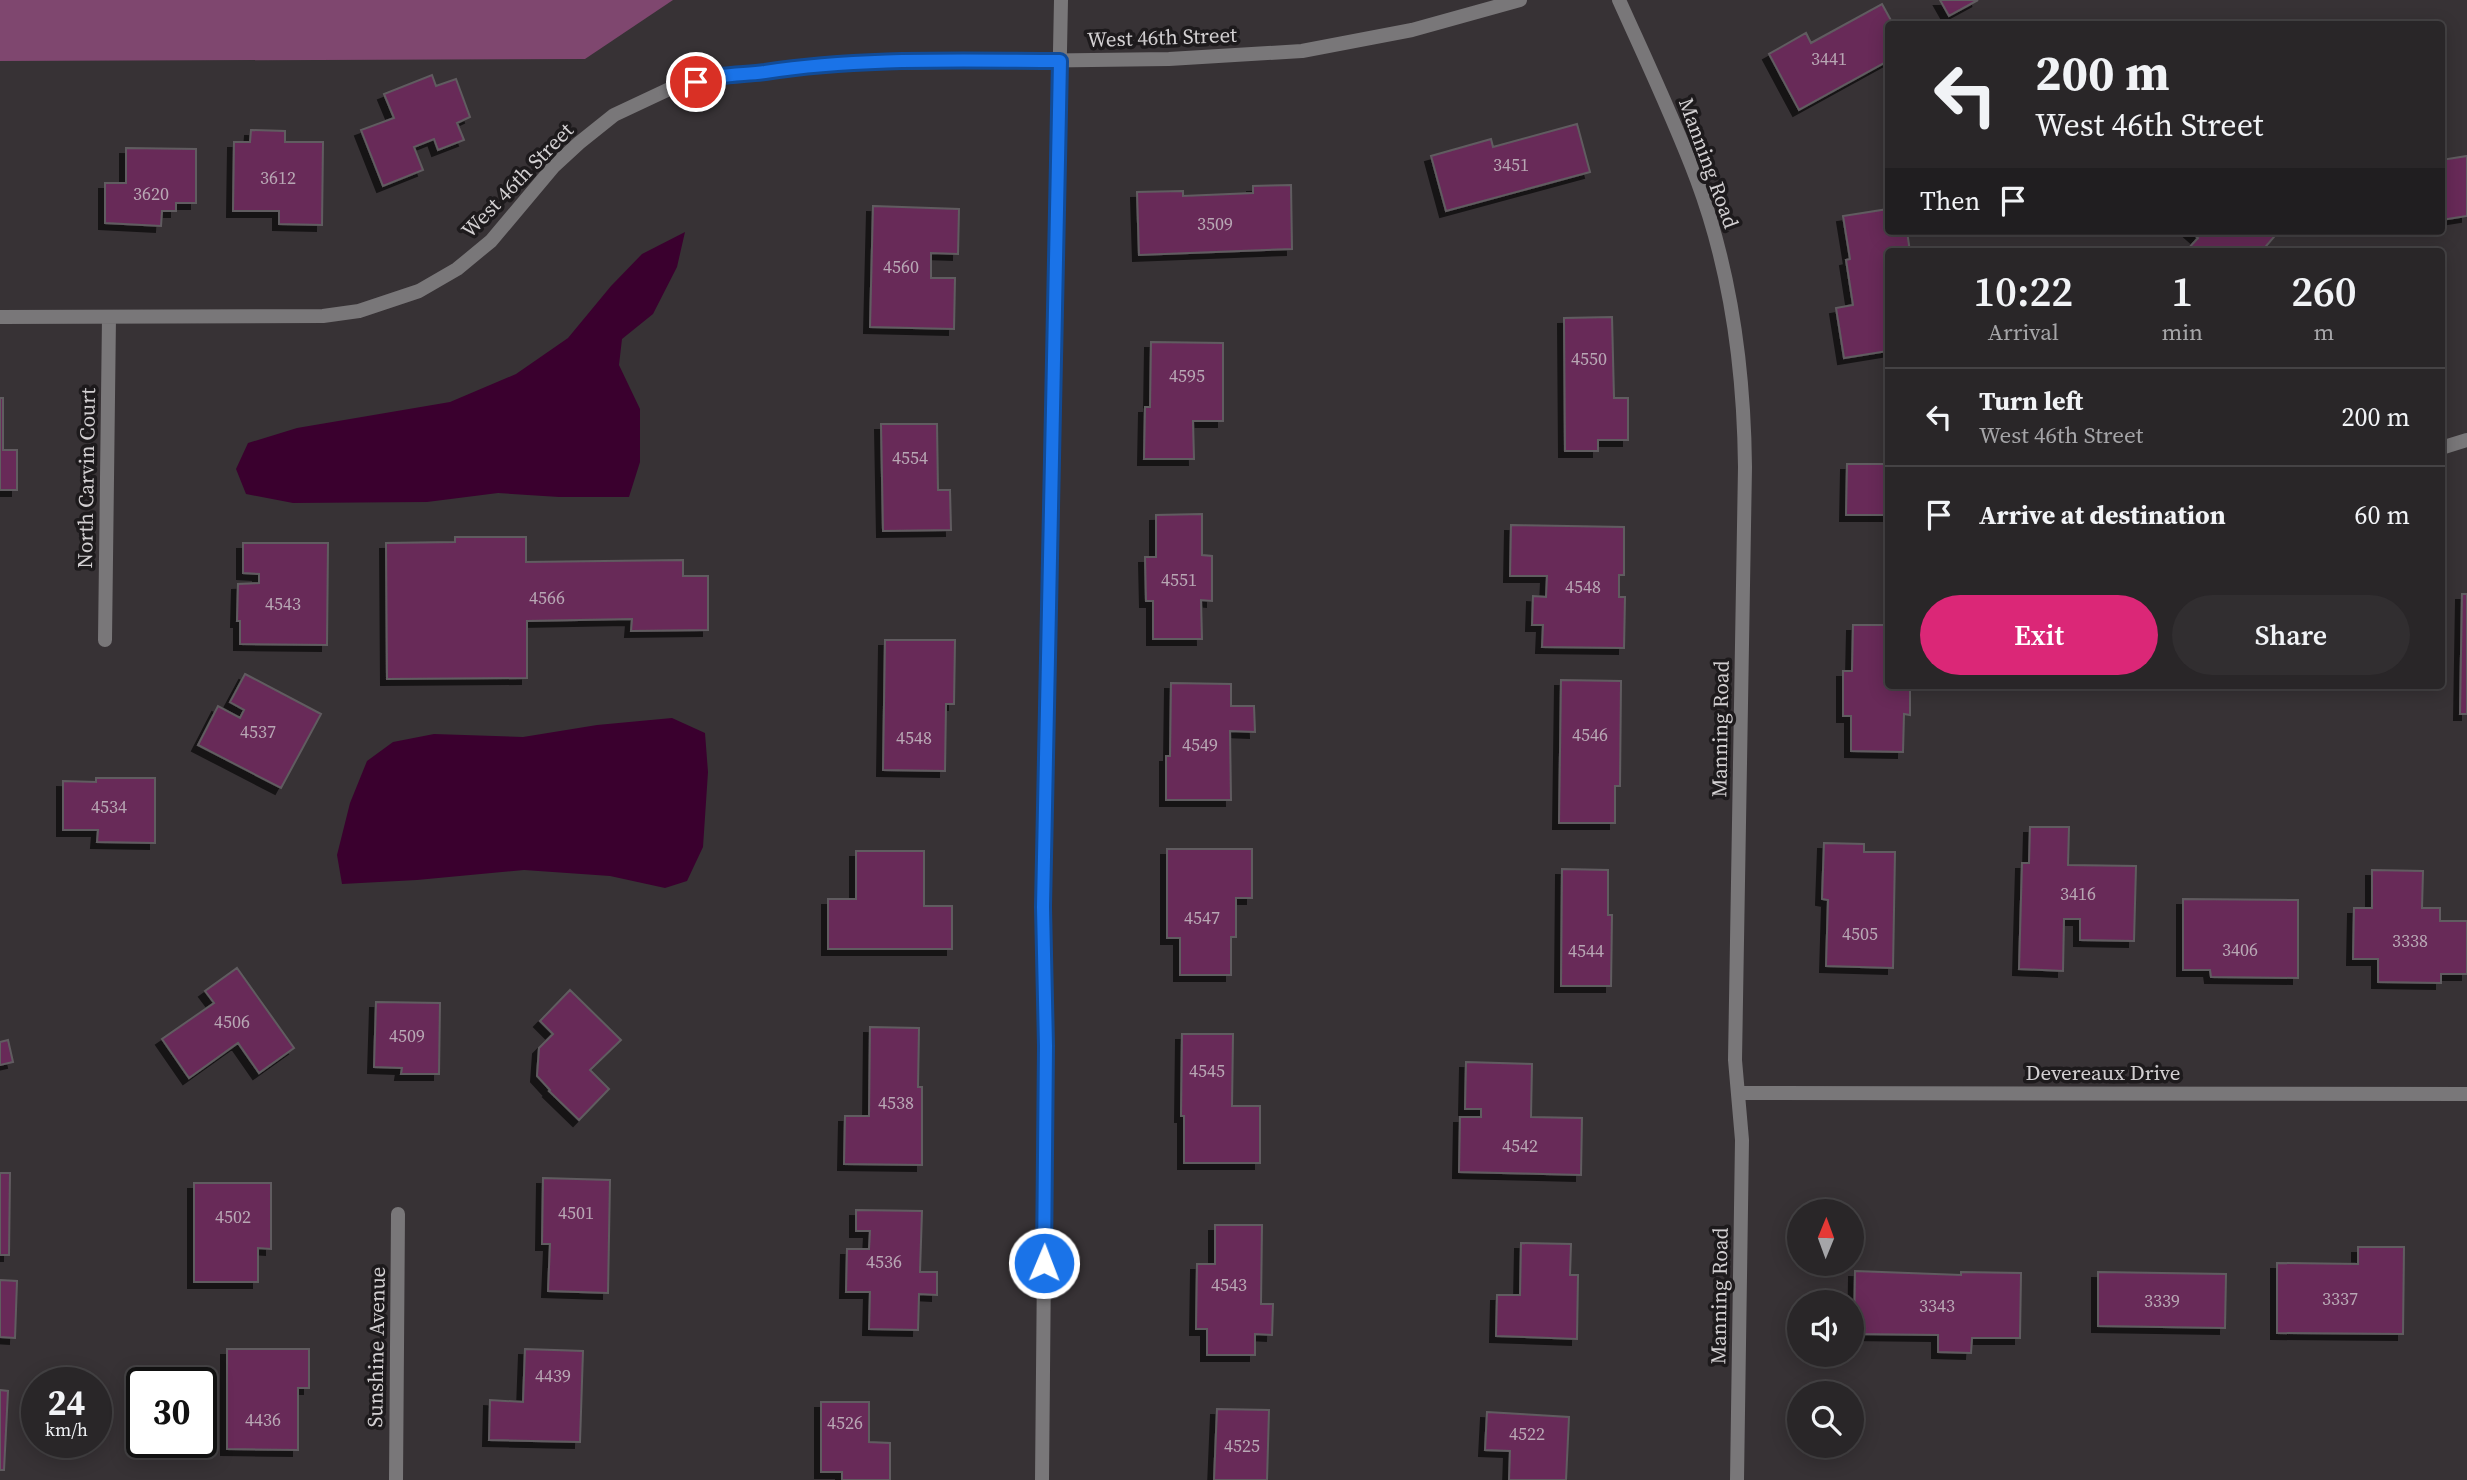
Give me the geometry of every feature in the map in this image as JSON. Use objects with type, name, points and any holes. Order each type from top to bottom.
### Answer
[{"type":"street","points":[[1042,1480],[1046,1046],[1043,907],[1061,0]]},
{"type":"street","name":"West 46th Street","points":[[0,317],[323,316],[359,311],[419,291],[457,269],[491,241],[554,166],[614,115],[680,84],[712,76],[765,72],[792,66],[910,61],[1222,57],[1302,51],[1412,30],[1520,0]]},
{"type":"street","name":"Manning Road","points":[[1619,0],[1698,181],[1727,288],[1741,376],[1745,467],[1735,1060],[1742,1140],[1737,1480]]},
{"type":"street","name":"North Carvin Court","points":[[105,640],[109,317]]},
{"type":"street","points":[[2445,446],[2467,440]]},
{"type":"street","name":"Devereaux Drive","points":[[1738,1093],[2467,1094]]},
{"type":"street","name":"Sunshine Avenue","points":[[396,1480],[398,1214]]},
{"type":"shaded area","points":[[0,0],[673,0],[585,59],[0,61]]},
{"type":"shaded area","points":[[685,232],[677,267],[653,314],[622,339],[619,365],[640,409],[640,462],[629,497],[559,497],[498,493],[427,502],[293,503],[246,494],[236,469],[248,443],[297,428],[450,402],[516,374],[568,338],[611,286],[642,254]]},
{"type":"shaded area","points":[[672,718],[705,733],[708,772],[703,847],[687,881],[665,888],[610,876],[524,870],[342,884],[337,855],[350,803],[367,761],[393,742],[434,734],[523,737],[597,725]]},
{"type":"building","points":[[1940,0],[1978,0],[1949,16]]},
{"type":"building","points":[[1882,4],[1891,21],[1885,21],[1885,63],[1799,110],[1769,54],[1806,33],[1811,43]]},
{"type":"building","points":[[432,75],[436,86],[456,79],[470,117],[457,123],[464,140],[438,150],[434,139],[414,147],[423,170],[383,186],[361,130],[394,118],[384,94]]},
{"type":"building","points":[[1577,124],[1590,172],[1446,211],[1431,156],[1491,139],[1493,147]]},
{"type":"building","points":[[251,130],[285,131],[285,142],[323,142],[322,225],[279,224],[279,211],[233,211],[234,142],[250,142]]},
{"type":"building","points":[[126,148],[196,149],[196,203],[176,203],[176,211],[162,211],[161,226],[105,223],[105,183],[126,183]]},
{"type":"building","points":[[2467,156],[2467,216],[2445,219],[2445,159]]},
{"type":"building","points":[[1291,185],[1292,249],[1139,255],[1137,192],[1183,191],[1183,196],[1253,193],[1253,186]]},
{"type":"building","points":[[873,206],[959,209],[958,254],[931,253],[931,278],[955,278],[954,329],[870,327]]},
{"type":"building","points":[[1885,209],[1885,235],[1908,235],[1909,248],[1885,248],[1885,351],[1844,358],[1836,308],[1853,305],[1846,260],[1850,259],[1843,216]]},
{"type":"building","points":[[2195,235],[2274,237],[2264,248],[2189,248],[2198,238]]},
{"type":"building","points":[[1612,317],[1614,398],[1628,398],[1628,440],[1598,440],[1598,451],[1565,451],[1564,318]]},
{"type":"building","points":[[1151,342],[1223,343],[1223,421],[1193,421],[1194,459],[1144,459],[1145,407],[1150,407]]},
{"type":"building","points":[[0,398],[3,398],[3,450],[17,450],[17,490],[0,490]]},
{"type":"building","points":[[881,424],[937,424],[938,490],[950,490],[951,530],[883,531]]},
{"type":"building","points":[[1847,464],[1885,464],[1885,515],[1846,515]]},
{"type":"building","points":[[1202,514],[1202,555],[1212,556],[1212,601],[1201,600],[1202,639],[1153,639],[1153,601],[1146,601],[1145,557],[1156,557],[1156,515]]},
{"type":"building","points":[[1511,525],[1624,527],[1624,575],[1619,575],[1619,597],[1625,597],[1624,648],[1542,647],[1543,625],[1532,625],[1533,596],[1546,597],[1547,576],[1510,576]]},
{"type":"building","points":[[455,537],[526,537],[526,562],[683,560],[683,576],[708,576],[708,630],[631,631],[632,619],[527,621],[527,678],[387,679],[386,543],[455,542]]},
{"type":"building","points":[[243,543],[328,543],[327,645],[240,644],[240,621],[237,621],[238,584],[259,583],[259,574],[243,573]]},
{"type":"building","points":[[2462,594],[2467,594],[2467,714],[2460,714]]},
{"type":"building","points":[[1853,625],[1885,625],[1885,689],[1910,689],[1910,715],[1904,714],[1903,752],[1851,751],[1851,716],[1843,716],[1843,671],[1852,671]]},
{"type":"building","points":[[885,640],[955,640],[954,704],[946,704],[945,771],[883,770]]},
{"type":"building","points":[[245,674],[321,714],[281,788],[198,745],[218,706],[240,718],[244,710],[230,702]]},
{"type":"building","points":[[1561,680],[1621,681],[1620,786],[1615,786],[1615,823],[1559,823]]},
{"type":"building","points":[[1171,683],[1231,684],[1231,706],[1254,706],[1255,732],[1230,731],[1231,800],[1166,800],[1166,756],[1170,756]]},
{"type":"building","points":[[96,778],[155,778],[155,843],[97,842],[98,830],[63,830],[63,781],[96,782]]},
{"type":"building","points":[[2030,827],[2069,827],[2068,865],[2136,866],[2134,941],[2080,940],[2080,919],[2064,919],[2063,971],[2019,969],[2022,863],[2029,863]]},
{"type":"building","points":[[1824,843],[1864,844],[1864,852],[1895,852],[1893,968],[1826,966],[1828,900],[1822,899]]},
{"type":"building","points":[[1167,849],[1252,849],[1252,898],[1236,898],[1236,937],[1231,937],[1231,975],[1180,975],[1180,938],[1167,938]]},
{"type":"building","points":[[856,851],[924,851],[924,906],[952,906],[952,949],[828,949],[828,899],[856,899]]},
{"type":"building","points":[[1562,869],[1608,870],[1608,915],[1612,915],[1611,986],[1561,986]]},
{"type":"building","points":[[2372,870],[2423,871],[2422,908],[2440,908],[2440,921],[2467,921],[2467,974],[2441,974],[2441,983],[2378,982],[2378,959],[2353,959],[2354,908],[2372,908]]},
{"type":"building","points":[[2183,899],[2298,900],[2298,978],[2211,977],[2210,970],[2183,970]]},
{"type":"building","points":[[237,968],[294,1048],[259,1073],[238,1043],[189,1078],[162,1039],[214,1003],[205,991]]},
{"type":"building","points":[[570,990],[621,1040],[590,1070],[609,1089],[579,1120],[537,1076],[539,1048],[553,1034],[540,1021]]},
{"type":"building","points":[[376,1002],[440,1003],[439,1074],[401,1074],[402,1068],[374,1067]]},
{"type":"building","points":[[870,1027],[919,1028],[918,1087],[922,1087],[922,1165],[844,1164],[845,1116],[869,1116]]},
{"type":"building","points":[[1182,1034],[1233,1034],[1232,1106],[1260,1106],[1260,1163],[1184,1163],[1184,1116],[1181,1116]]},
{"type":"building","points":[[8,1040],[13,1062],[0,1065],[0,1042]]},
{"type":"building","points":[[1466,1062],[1532,1064],[1531,1117],[1582,1118],[1581,1175],[1459,1172],[1460,1117],[1481,1117],[1481,1109],[1465,1109]]},
{"type":"building","points":[[0,1173],[10,1173],[9,1255],[0,1255]]},
{"type":"building","points":[[543,1178],[610,1180],[608,1293],[548,1291],[550,1244],[542,1244]]},
{"type":"building","points":[[194,1183],[271,1183],[271,1249],[258,1248],[258,1282],[194,1282]]},
{"type":"building","points":[[856,1210],[922,1211],[920,1272],[937,1272],[937,1295],[919,1294],[918,1330],[869,1329],[870,1292],[846,1292],[847,1249],[869,1249],[870,1231],[856,1231]]},
{"type":"building","points":[[1215,1225],[1262,1225],[1261,1304],[1273,1304],[1272,1335],[1255,1334],[1255,1355],[1207,1355],[1207,1329],[1196,1329],[1197,1264],[1215,1264]]},
{"type":"building","points":[[1521,1243],[1571,1244],[1570,1275],[1578,1275],[1577,1339],[1496,1336],[1497,1295],[1520,1295]]},
{"type":"building","points":[[2358,1247],[2404,1247],[2403,1334],[2277,1333],[2277,1263],[2358,1264]]},
{"type":"building","points":[[1864,1271],[1961,1275],[1961,1272],[2021,1273],[2020,1338],[1972,1338],[1971,1353],[1938,1352],[1938,1335],[1864,1334],[1864,1290],[1855,1290],[1855,1276],[1864,1276]]},
{"type":"building","points":[[2098,1272],[2226,1274],[2225,1328],[2098,1326]]},
{"type":"building","points":[[0,1280],[17,1281],[15,1338],[0,1337]]},
{"type":"building","points":[[227,1349],[309,1349],[309,1388],[298,1388],[298,1450],[227,1449]]},
{"type":"building","points":[[525,1349],[583,1351],[580,1442],[489,1440],[490,1400],[523,1402]]},
{"type":"building","points":[[0,1390],[8,1391],[4,1470],[0,1470]]},
{"type":"building","points":[[821,1402],[869,1402],[869,1442],[890,1443],[890,1480],[842,1480],[842,1472],[821,1472]]},
{"type":"building","points":[[1217,1409],[1269,1410],[1267,1480],[1214,1480]]},
{"type":"building","points":[[1487,1412],[1569,1417],[1566,1480],[1509,1480],[1510,1451],[1485,1450]]},
{"type":"route","points":[[696,82],[712,76],[765,72],[792,66],[910,61],[1060,61],[1043,907],[1046,1046],[1044,1263]]}]
